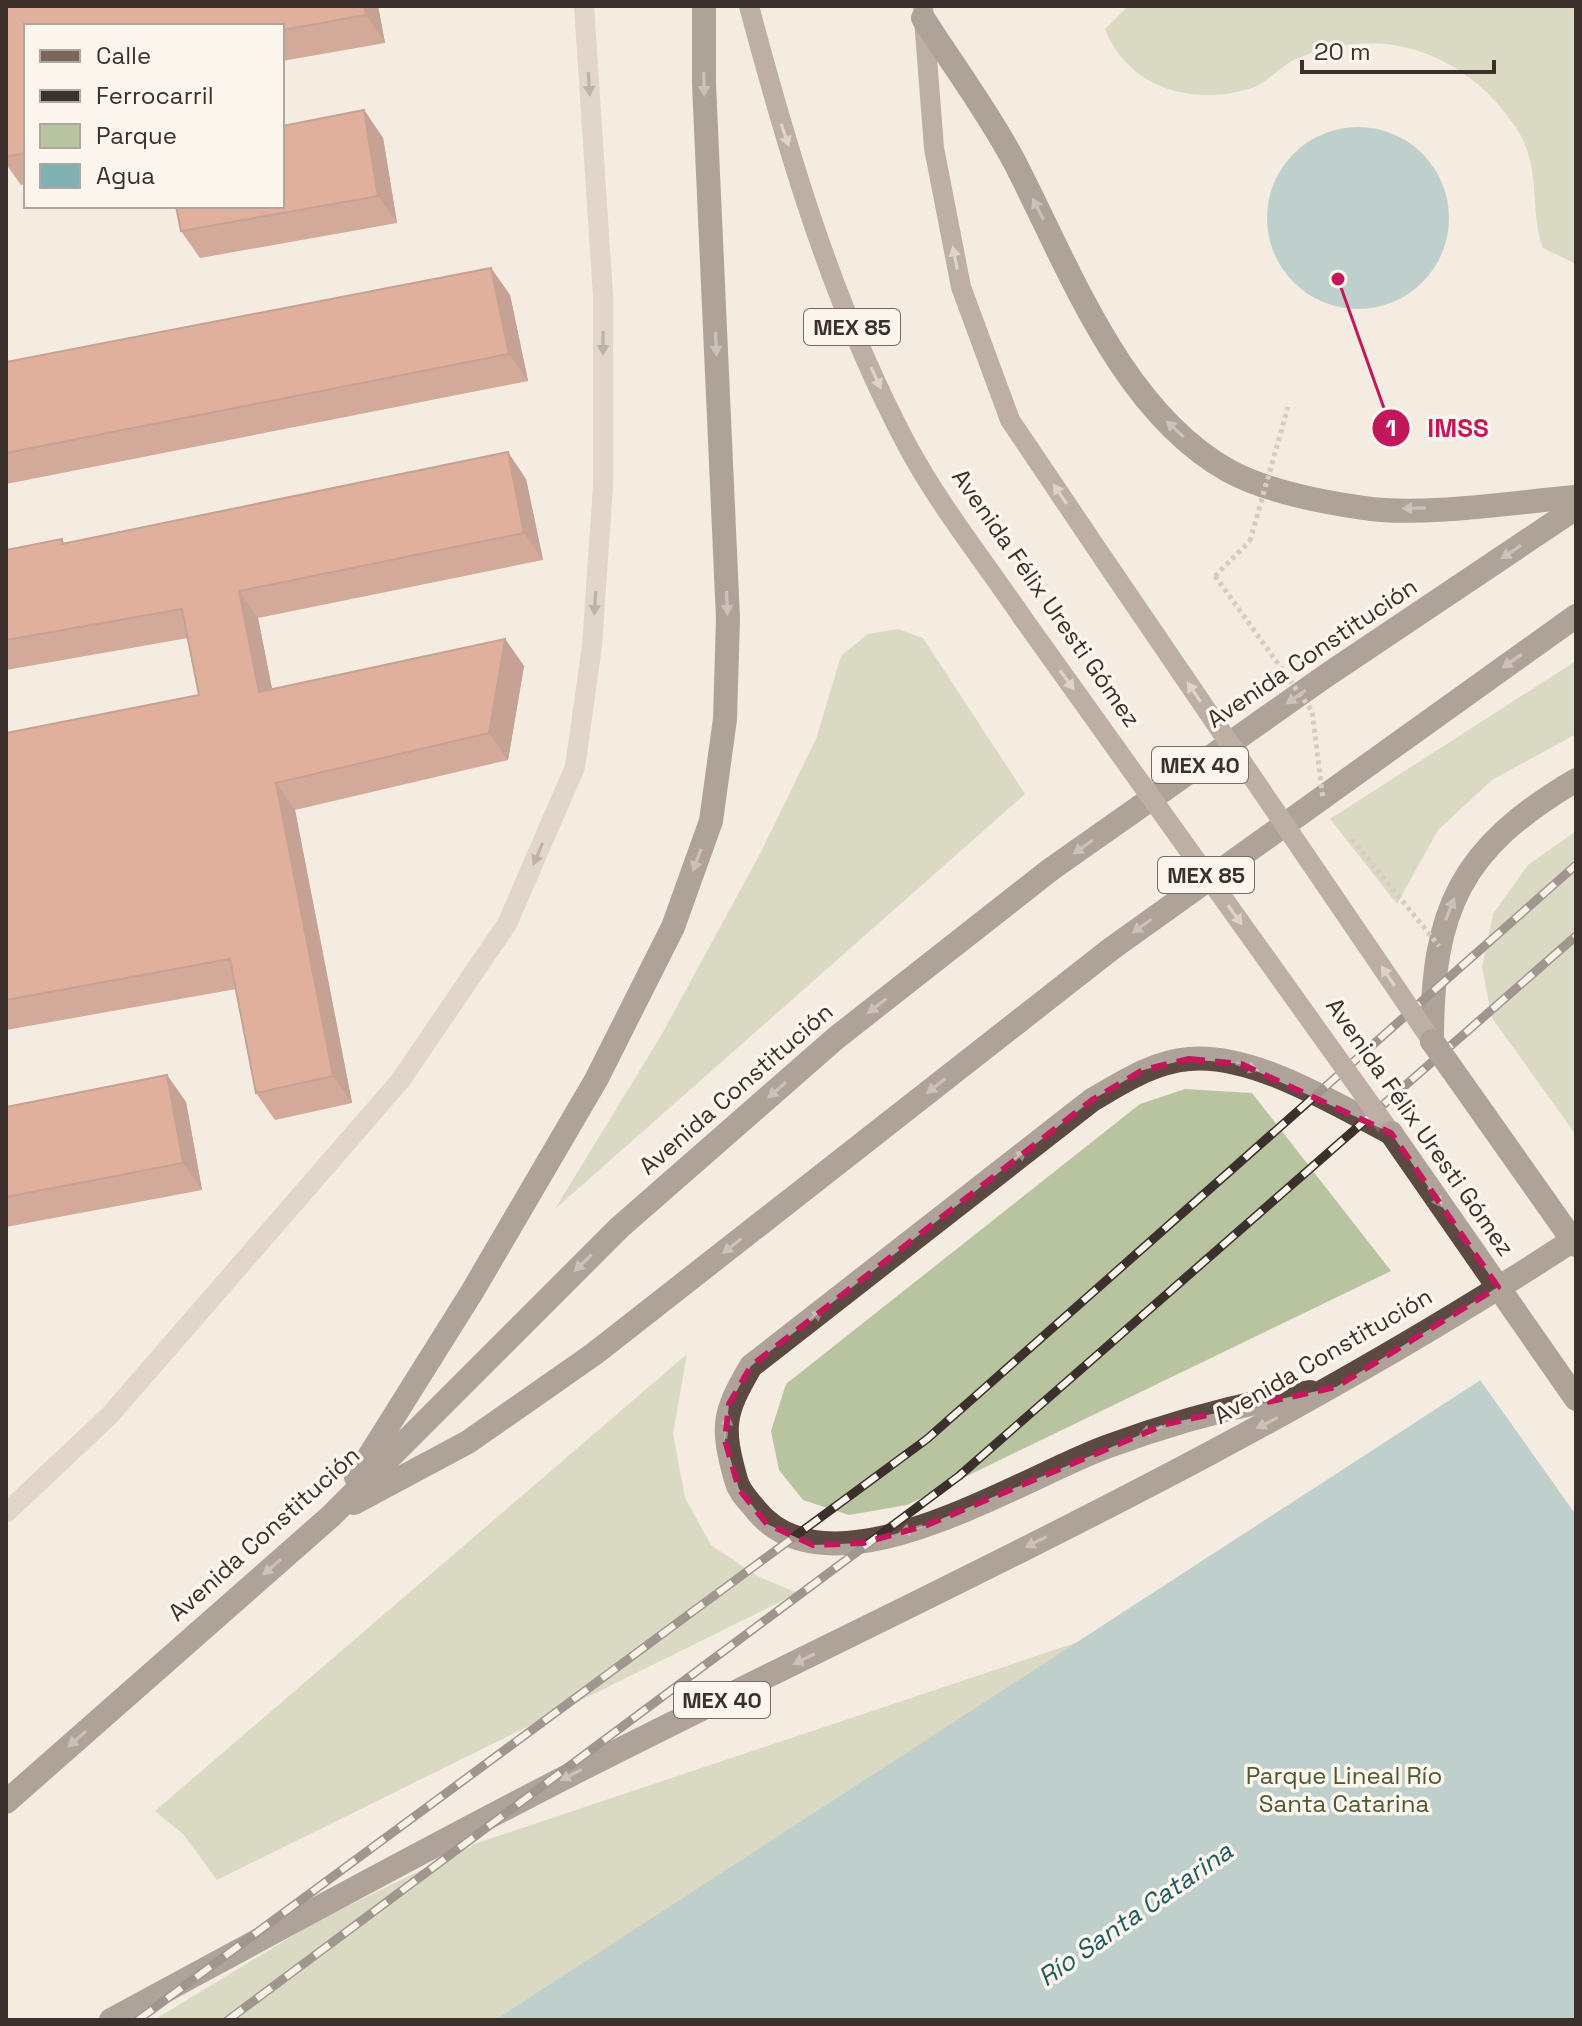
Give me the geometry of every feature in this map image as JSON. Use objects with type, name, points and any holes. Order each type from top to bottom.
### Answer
[{"type":"highway","points":[[331,1516],[472,1292],[596,1080],[673,927],[711,821],[725,719],[728,619],[704,84],[704,6]]},
{"type":"highway","points":[[923,12],[1012,157],[1120,364],[1173,430],[1230,471],[1296,494],[1367,509],[1439,508],[1576,497]]},
{"type":"highway","name":"Avenida Constitución","points":[[6,1802],[331,1516],[620,1227],[836,1038],[1050,870],[1327,675],[1576,508]]},
{"type":"highway","points":[[331,1516],[468,1442],[594,1354],[1111,949],[1576,616]]},
{"type":"highway","points":[[1576,780],[1508,825],[1482,851],[1457,890],[1434,970],[1432,1041],[1576,1245]]},
{"type":"highway","points":[[1336,1387],[1250,1402],[1166,1424],[1071,1460],[927,1525],[863,1543],[813,1545],[767,1524],[739,1489],[725,1440],[729,1404],[751,1366],[1092,1100],[1143,1070],[1189,1059],[1241,1064],[1325,1098],[1391,1133]]},
{"type":"highway","name":"Avenida Félix Uresti Gómez","points":[[1391,1133],[1576,1399]]},
{"type":"highway","name":"Avenida Constitución","points":[[111,2020],[567,1777],[935,1594],[1336,1387],[1576,1238]]},
{"type":"main road","name":"Avenida Félix Uresti Gómez","points":[[749,6],[779,117],[842,303],[908,446],[1022,617],[1391,1133]]},
{"type":"main road","points":[[923,12],[934,148],[961,287],[1010,420],[1432,1041]]},
{"type":"street","points":[[6,1513],[110,1415],[400,1081],[507,924],[575,767],[592,646],[603,486],[603,295],[584,6]]},
{"type":"path","points":[[1288,407],[1250,541],[1215,576],[1312,711],[1324,804]]},
{"type":"path","points":[[1343,827],[1439,946]]},
{"type":"highlighted area","points":[[1189,1059],[1241,1064],[1391,1133],[1498,1287],[1336,1387],[1166,1424],[927,1525],[863,1543],[813,1545],[767,1524],[739,1489],[725,1440],[729,1404],[751,1366],[1092,1100],[1143,1070]]},
{"type":"green space","points":[[1128,6],[1576,6],[1576,264],[1543,248],[1533,175],[1518,131],[1498,104],[1475,82],[1450,65],[1422,52],[1392,45],[1362,43],[1330,48],[1298,58],[1252,88],[1207,95],[1186,93],[1146,79],[1129,66],[1116,49],[1105,29]]},
{"type":"green space","points":[[898,629],[923,638],[1025,794],[555,1209],[662,1034],[761,852],[816,739],[841,656],[868,634]]},
{"type":"green space","points":[[1576,661],[1576,734],[1492,780],[1438,830],[1397,904],[1330,819]]},
{"type":"green space","points":[[1576,831],[1576,1135],[1492,1018],[1482,967],[1493,914],[1528,865]]},
{"type":"green space","points":[[1185,1089],[1252,1093],[1391,1271],[907,1505],[849,1515],[803,1500],[779,1470],[771,1431],[786,1384],[1140,1104]]},
{"type":"green space","points":[[687,1354],[673,1434],[685,1498],[711,1545],[759,1577],[798,1593],[217,1880],[183,1834],[155,1811]]},
{"type":"green space","name":"Río Santa Catarina","points":[[1219,1595],[1576,2020],[154,2020],[317,1921],[477,1843]]},
{"type":"water","points":[[1358,127],[1393,134],[1409,142],[1422,154],[1434,167],[1442,183],[1449,218],[1442,253],[1434,269],[1422,282],[1409,294],[1393,302],[1358,309],[1323,302],[1307,294],[1294,282],[1282,269],[1274,253],[1267,218],[1274,183],[1282,167],[1294,154],[1307,142],[1323,134]]},
{"type":"water","name":"Río Santa Catarina","points":[[1576,1318],[1576,2020],[495,2020]]},
{"type":"pier","points":[[1576,1314],[1576,1515],[1478,1377]]},
{"type":"building","points":[[6,6],[364,6],[366,15],[284,30],[284,24],[24,24],[24,153],[6,157]]},
{"type":"building","points":[[364,110],[378,196],[181,231],[176,208],[284,208],[284,126]]},
{"type":"building","points":[[491,268],[509,354],[6,453],[6,362]]},
{"type":"building","points":[[508,452],[524,533],[239,591],[259,692],[505,639],[489,733],[276,783],[333,1076],[256,1093],[230,959],[6,1000],[6,733],[199,695],[182,609],[6,640],[6,550],[62,539],[62,544]]},
{"type":"building","points":[[167,1075],[183,1163],[6,1197],[6,1107]]},
{"type":"railway","points":[[138,2020],[927,1439],[1576,865]]},
{"type":"railway","points":[[228,2020],[959,1476],[1576,936]]},
{"type":"place","name":"IMSS","points":[[1338,279]]},
{"type":"park label","name":"Parque Lineal Río Santa Catarina","points":[[1344,1790]]}]
